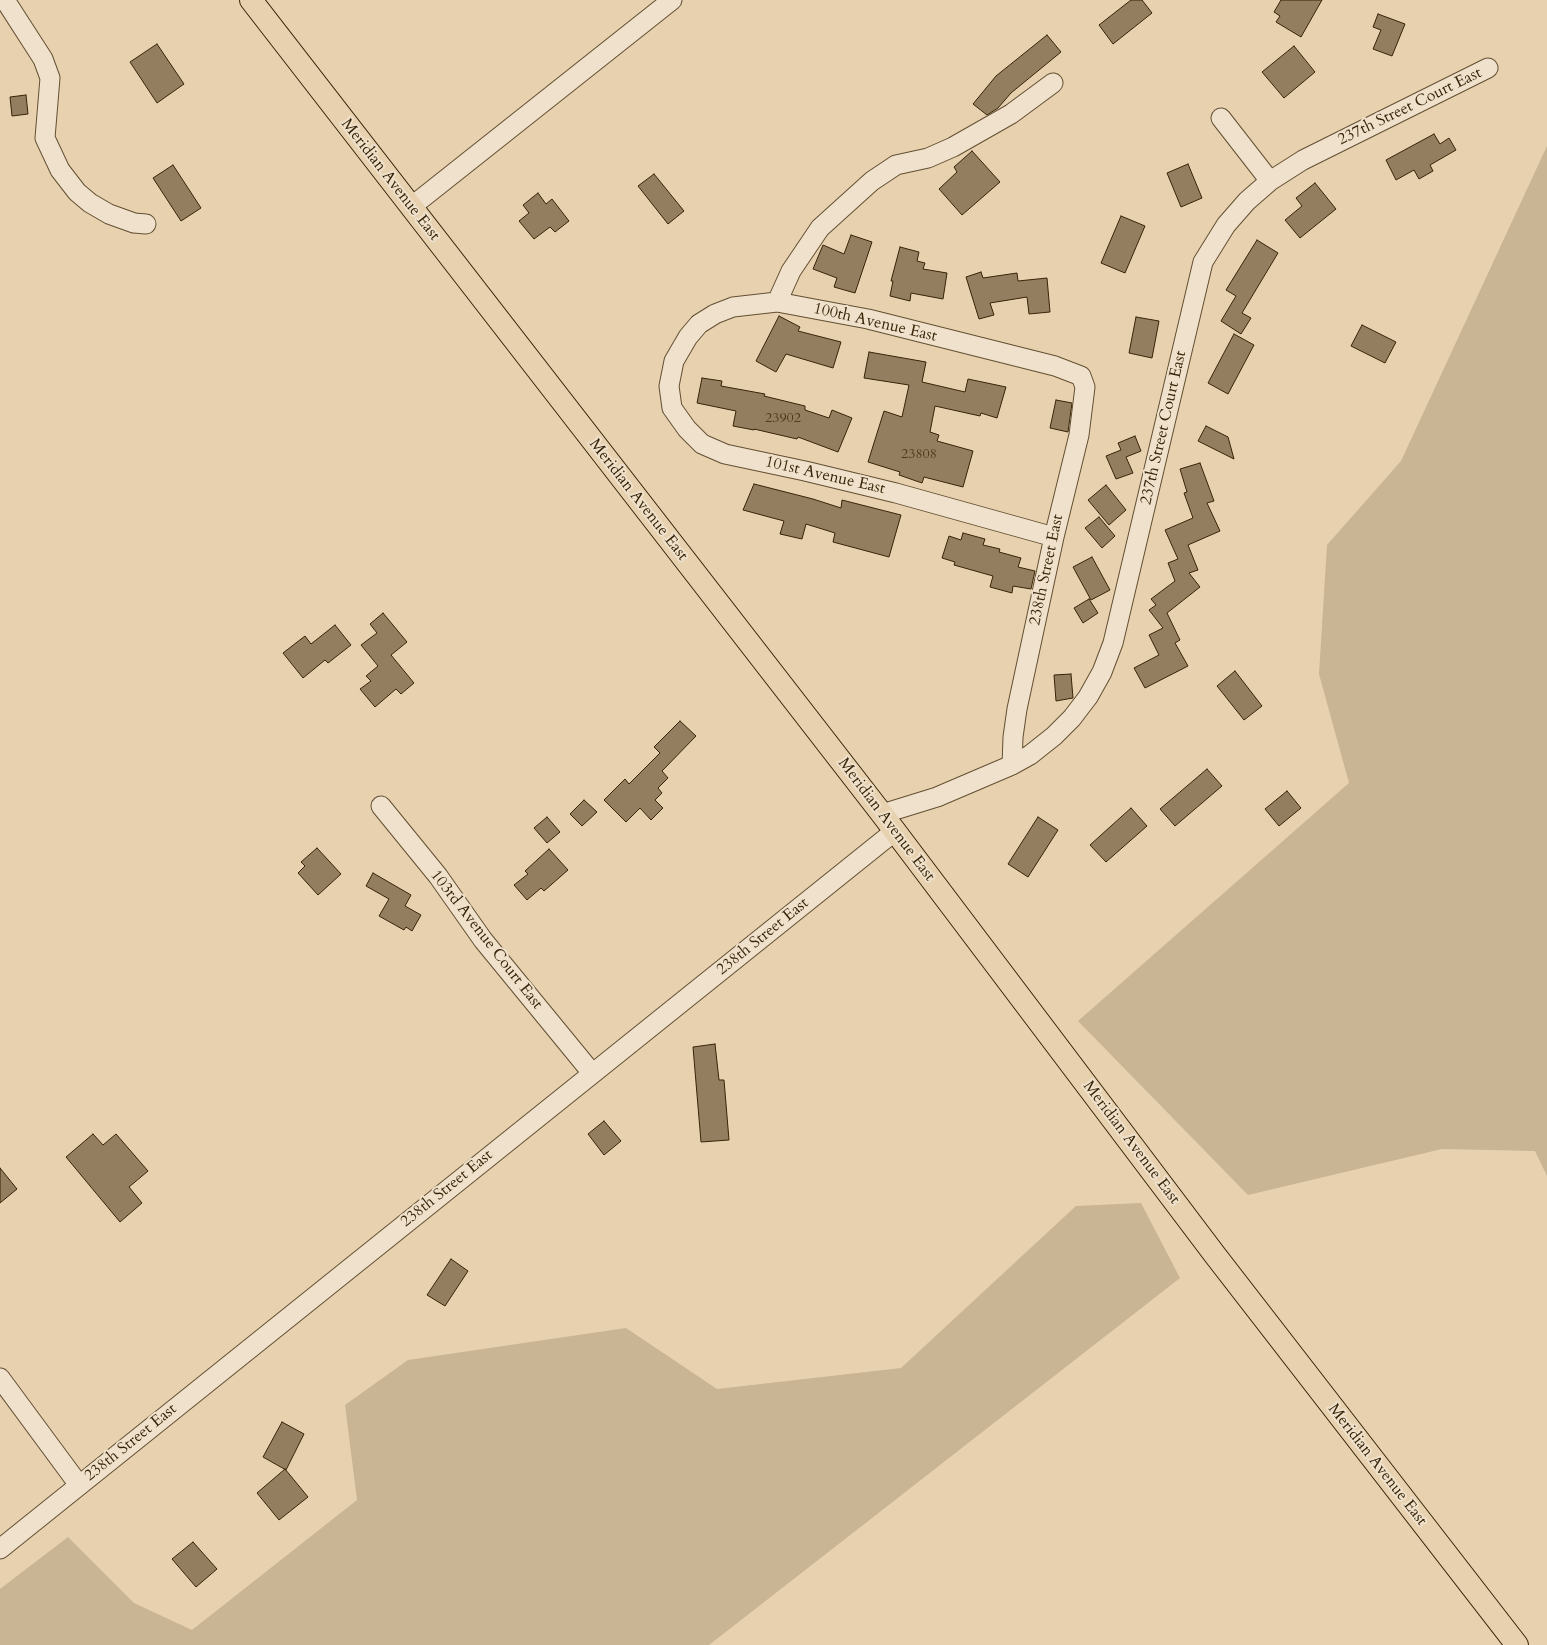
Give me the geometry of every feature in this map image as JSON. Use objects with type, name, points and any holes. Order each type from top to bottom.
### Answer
[{"type":"main road","name":"Meridian Avenue East","points":[[250,0],[889,823],[1215,1255],[1517,1645]]},
{"type":"street","points":[[6,0],[43,59],[50,78],[45,138],[60,170],[77,192],[90,203],[109,214],[134,223],[146,224]]},
{"type":"street","points":[[411,207],[672,0]]},
{"type":"street","name":"237th Street Court East","points":[[889,823],[938,797],[1012,765],[1030,755],[1064,726],[1088,697],[1102,672],[1113,643],[1203,262],[1226,225],[1247,201],[1270,181],[1303,160],[1488,68]]},
{"type":"street","points":[[777,302],[790,271],[820,228],[872,181],[896,166],[928,158],[953,147],[1011,114],[1053,83]]},
{"type":"street","points":[[1221,118],[1270,181]]},
{"type":"street","name":"100th Avenue East","points":[[680,348],[700,324],[716,314],[733,306],[777,302],[868,319],[1055,366],[1081,376]]},
{"type":"street","name":"101st Avenue East","points":[[680,348],[670,372],[669,396],[672,408],[687,429],[702,444],[725,454],[806,470],[1054,537]]},
{"type":"street","name":"238th Street East","points":[[1012,765],[1017,709],[1054,537],[1079,435],[1084,387],[1081,376]]},
{"type":"street","name":"103rd Avenue Court East","points":[[381,806],[438,876],[483,940],[592,1073]]},
{"type":"street","name":"238th Street East","points":[[0,1549],[592,1073],[889,823]]},
{"type":"street","points":[[0,1378],[79,1485]]},
{"type":"shaded area","points":[[1547,146],[1547,1176],[1535,1151],[1442,1149],[1248,1195],[1078,1021],[1349,783],[1319,674],[1327,545],[1401,461]]},
{"type":"shaded area","points":[[1141,1203],[1180,1278],[709,1645],[0,1645],[0,1589],[68,1537],[134,1603],[192,1630],[357,1500],[345,1405],[408,1360],[626,1328],[717,1389],[901,1368],[1076,1206]]},
{"type":"building","points":[[1131,0],[1142,0],[1152,13],[1113,44],[1099,25]]},
{"type":"building","points":[[1281,0],[1322,0],[1301,37],[1276,22],[1280,16],[1274,12]]},
{"type":"building","points":[[1378,14],[1405,24],[1392,56],[1373,49],[1381,30],[1373,27]]},
{"type":"building","points":[[1047,35],[1061,52],[1011,93],[998,108],[987,115],[973,104],[996,76]]},
{"type":"building","points":[[157,44],[184,84],[157,103],[130,62]]},
{"type":"building","points":[[1294,46],[1315,72],[1284,98],[1262,72]]},
{"type":"building","points":[[26,95],[28,114],[12,116],[10,97]]},
{"type":"building","points":[[1434,134],[1440,144],[1449,138],[1456,150],[1430,165],[1433,171],[1419,179],[1414,170],[1396,180],[1386,160]]},
{"type":"building","points":[[972,151],[1000,182],[962,215],[939,189],[957,172],[954,167]]},
{"type":"building","points":[[1188,164],[1202,198],[1181,207],[1167,173]]},
{"type":"building","points":[[173,165],[201,208],[181,221],[153,178]]},
{"type":"building","points":[[654,174],[684,211],[668,224],[638,186]]},
{"type":"building","points":[[1315,183],[1336,209],[1300,238],[1285,220],[1302,206],[1296,198]]},
{"type":"building","points":[[538,193],[546,204],[552,199],[569,221],[555,232],[550,227],[534,239],[519,221],[529,213],[523,205]]},
{"type":"building","points":[[1121,216],[1145,226],[1125,273],[1101,263]]},
{"type":"building","points":[[851,235],[872,242],[855,293],[834,287],[837,278],[813,269],[823,245],[844,254]]},
{"type":"building","points":[[1257,240],[1278,253],[1242,313],[1251,318],[1241,334],[1221,321],[1236,296],[1226,290]]},
{"type":"building","points":[[900,247],[919,252],[917,261],[925,263],[923,269],[947,273],[943,299],[911,293],[910,301],[890,296],[893,281],[891,281]]},
{"type":"building","points":[[981,272],[983,278],[1017,273],[1018,281],[1047,278],[1050,312],[1029,314],[1027,297],[990,303],[994,315],[979,319],[966,277]]},
{"type":"building","points":[[779,316],[800,327],[798,331],[841,342],[833,368],[786,354],[776,372],[756,361]]},
{"type":"building","points":[[1136,317],[1159,321],[1152,358],[1129,353]]},
{"type":"building","points":[[1362,325],[1396,342],[1385,363],[1351,346]]},
{"type":"building","points":[[1234,334],[1254,345],[1228,394],[1208,383]]},
{"type":"building","points":[[869,352],[926,362],[922,382],[965,392],[968,379],[1006,387],[997,418],[981,413],[980,416],[935,406],[930,432],[939,435],[937,441],[973,451],[963,487],[924,477],[922,483],[899,475],[900,472],[868,462],[884,411],[902,417],[909,385],[864,378]]},
{"type":"building","points":[[702,378],[722,381],[721,386],[765,394],[764,396],[805,406],[805,410],[829,418],[832,410],[852,418],[838,452],[798,437],[797,439],[733,426],[736,411],[697,403]]},
{"type":"building","points":[[1056,400],[1072,403],[1068,432],[1050,428]]},
{"type":"building","points":[[1206,426],[1228,437],[1234,459],[1198,441]]},
{"type":"building","points":[[1135,436],[1141,451],[1126,457],[1133,473],[1116,479],[1106,456],[1121,450],[1118,443]]},
{"type":"building","points":[[1200,463],[1214,501],[1207,503],[1220,531],[1188,545],[1198,570],[1189,573],[1200,587],[1167,613],[1180,640],[1175,643],[1188,666],[1145,688],[1134,668],[1159,655],[1149,635],[1163,628],[1149,610],[1156,605],[1151,599],[1175,581],[1168,563],[1178,559],[1165,530],[1193,518],[1184,493],[1187,492],[1180,469]]},
{"type":"building","points":[[754,484],[841,508],[842,500],[901,515],[889,557],[833,542],[835,533],[806,524],[802,539],[780,534],[784,521],[743,510]]},
{"type":"building","points":[[1106,485],[1126,510],[1109,525],[1088,500]]},
{"type":"building","points":[[1099,517],[1115,536],[1102,548],[1085,528]]},
{"type":"building","points":[[963,533],[985,539],[983,545],[1000,549],[999,552],[1021,558],[1018,567],[1035,571],[1031,589],[1013,586],[1012,593],[990,587],[993,576],[954,565],[955,562],[942,558],[949,536],[961,540]]},
{"type":"building","points":[[1092,557],[1110,590],[1091,600],[1073,567]]},
{"type":"building","points":[[1089,599],[1098,613],[1083,623],[1074,608]]},
{"type":"building","points":[[383,613],[407,642],[391,655],[414,683],[401,694],[396,689],[375,707],[360,689],[371,681],[366,676],[378,666],[361,645],[377,633],[370,624]]},
{"type":"building","points":[[335,625],[351,645],[328,663],[325,660],[303,678],[283,653],[305,636],[311,644]]},
{"type":"building","points":[[1235,671],[1262,706],[1244,720],[1217,686]]},
{"type":"building","points":[[1071,674],[1073,698],[1056,701],[1054,675]]},
{"type":"building","points":[[680,721],[696,736],[662,771],[668,778],[658,788],[662,793],[655,800],[663,808],[651,820],[640,808],[626,822],[604,800],[625,779],[629,784],[660,753],[654,747]]},
{"type":"building","points":[[1207,769],[1222,786],[1175,826],[1160,809]]},
{"type":"building","points":[[1287,791],[1301,808],[1279,826],[1265,809]]},
{"type":"building","points":[[584,800],[597,812],[582,826],[570,814]]},
{"type":"building","points":[[1131,808],[1147,826],[1106,862],[1090,845]]},
{"type":"building","points":[[547,817],[560,832],[547,843],[534,828]]},
{"type":"building","points":[[1038,817],[1058,830],[1028,877],[1008,864]]},
{"type":"building","points":[[317,848],[341,874],[318,895],[298,873],[305,866],[301,862]]},
{"type":"building","points":[[549,849],[568,870],[544,891],[541,888],[527,900],[514,885],[528,874],[525,871]]},
{"type":"building","points":[[373,873],[411,895],[405,906],[421,915],[412,931],[406,927],[404,930],[379,916],[389,899],[366,886]]},
{"type":"building","points":[[715,1044],[719,1080],[724,1080],[729,1140],[701,1142],[693,1047]]},
{"type":"building","points":[[604,1121],[621,1141],[604,1155],[588,1134]]},
{"type":"building","points":[[93,1134],[103,1145],[116,1134],[148,1171],[129,1187],[142,1203],[120,1222],[66,1157]]},
{"type":"building","points":[[0,1168],[17,1189],[0,1203]]},
{"type":"building","points":[[451,1259],[468,1271],[445,1306],[427,1295]]},
{"type":"building","points":[[282,1422],[304,1434],[286,1470],[263,1457]]},
{"type":"building","points":[[285,1469],[308,1497],[279,1520],[257,1493]]},
{"type":"building","points":[[193,1542],[217,1569],[196,1587],[172,1559]]}]
